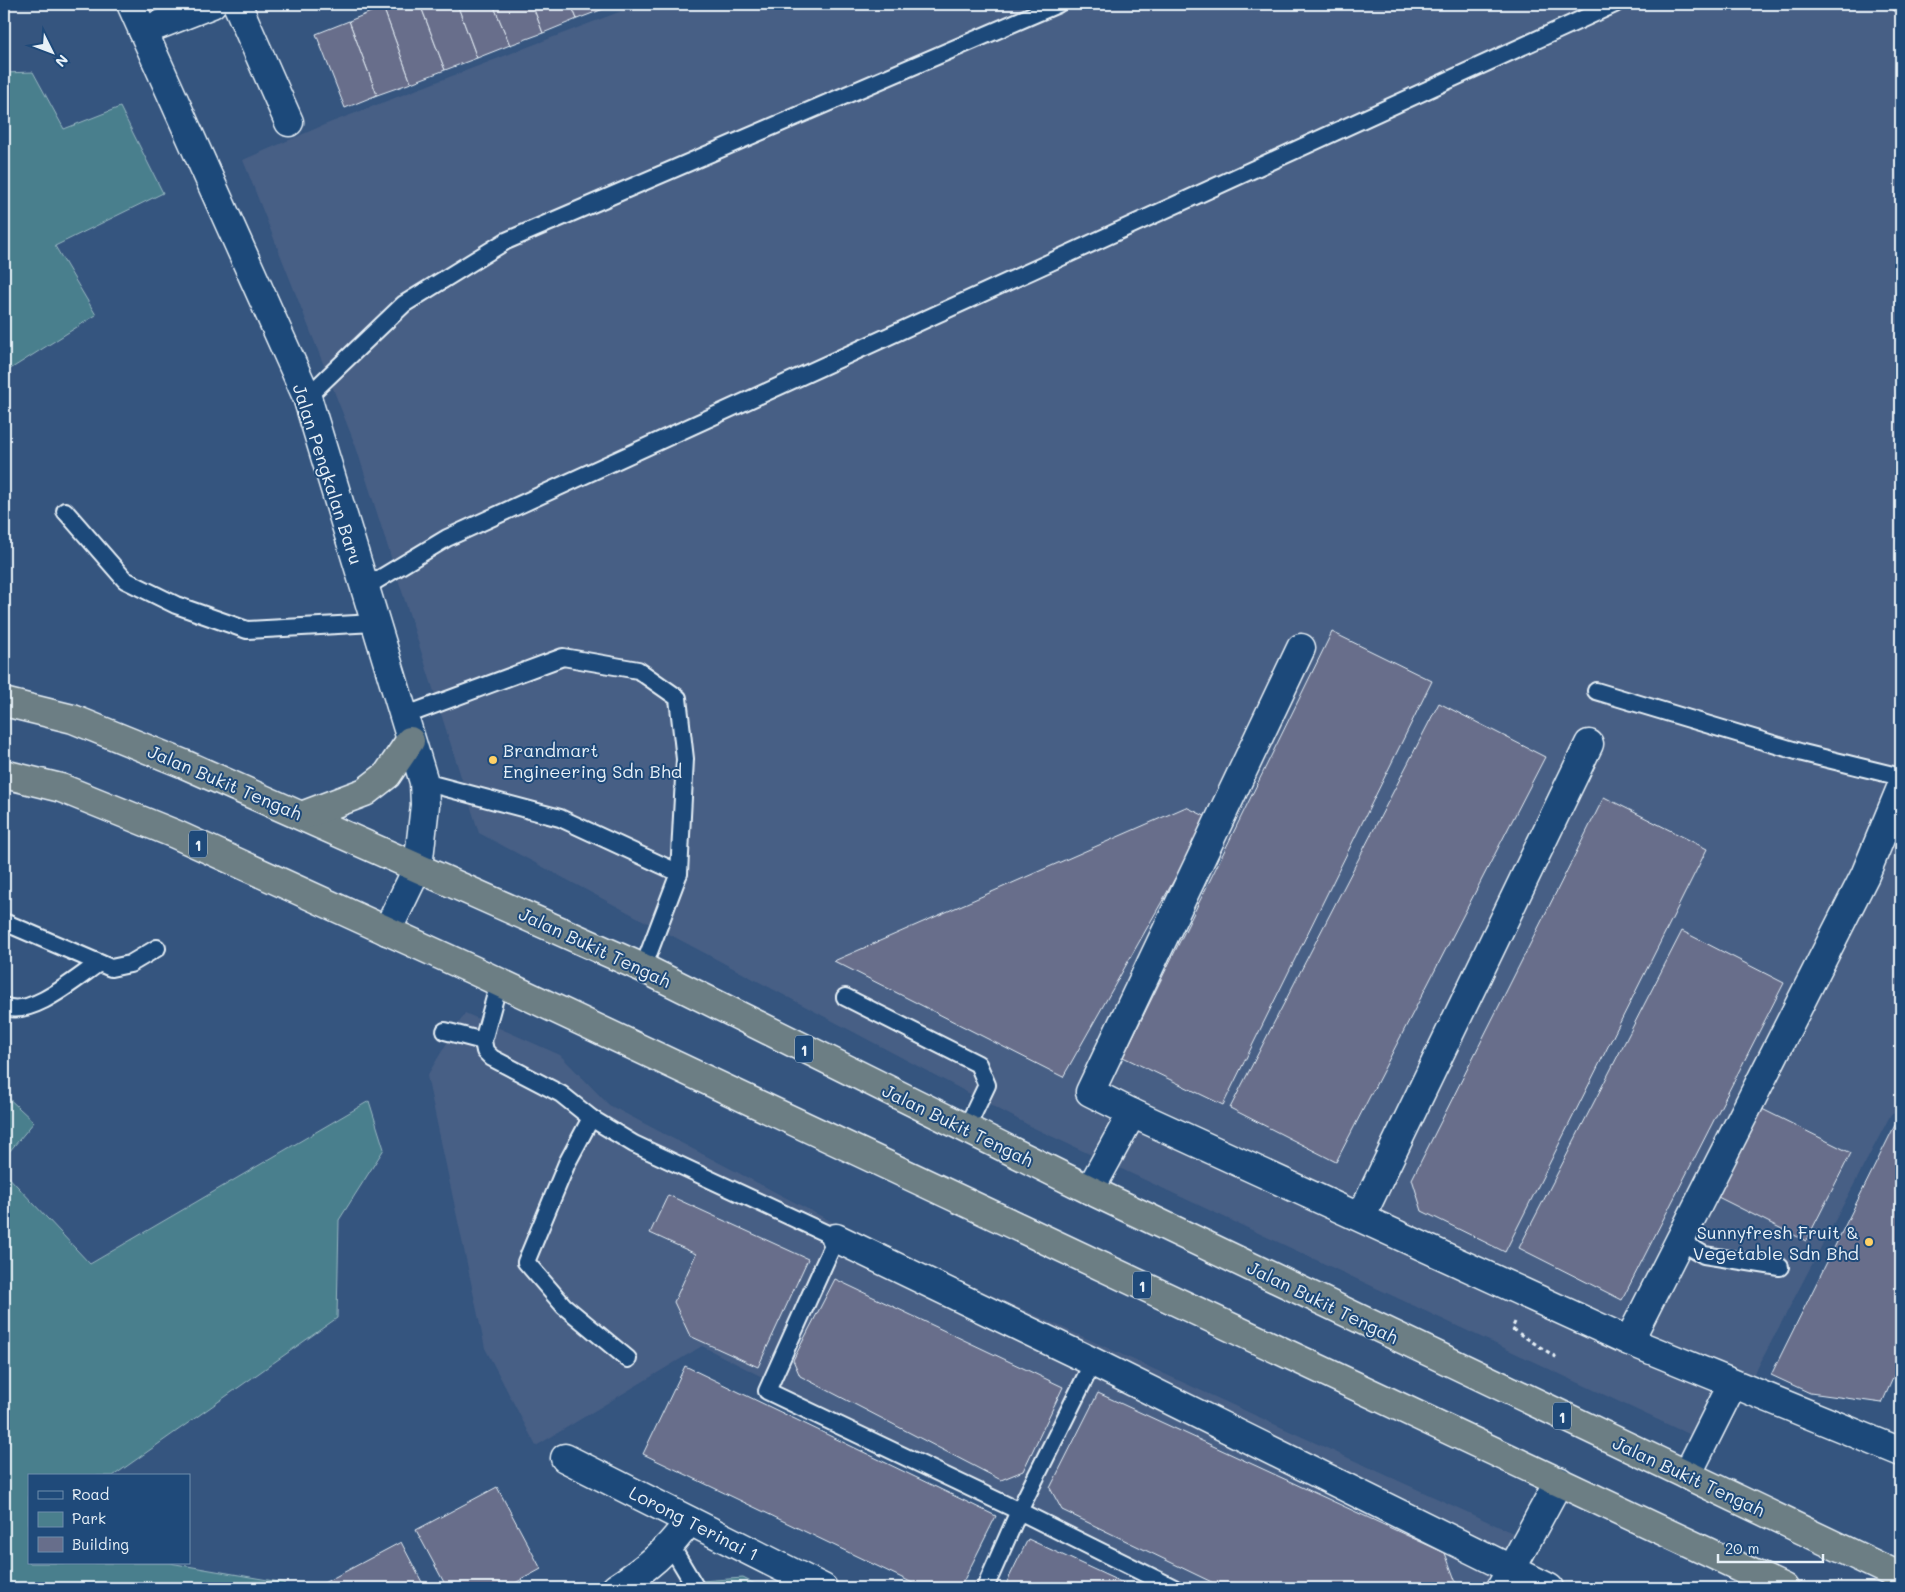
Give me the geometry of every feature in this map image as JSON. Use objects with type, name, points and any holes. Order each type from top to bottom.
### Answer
[{"type":"highway","name":"Jalan Bukit Tengah","points":[[4,702],[74,719],[304,815],[643,968],[1090,1190],[1901,1577]]},
{"type":"highway","points":[[304,815],[365,792],[388,775],[407,729]]},
{"type":"highway","name":"1","points":[[4,774],[61,788],[175,834],[387,931],[1559,1480],[1784,1588]]},
{"type":"street","name":"Jalan Pengkalan Baru","points":[[131,4],[307,397],[374,623],[424,782],[426,804],[418,867],[387,931]]},
{"type":"street","points":[[143,31],[212,4]]},
{"type":"street","points":[[237,4],[289,122]]},
{"type":"street","points":[[1301,648],[1090,1092],[1629,1342],[1732,1385],[1898,1443]]},
{"type":"street","points":[[1361,1217],[1589,744]]},
{"type":"street","points":[[1629,1342],[1865,875],[1901,788]]},
{"type":"street","points":[[1090,1190],[1132,1113]]},
{"type":"street","points":[[836,1238],[1094,1362],[1506,1579],[1549,1588]]},
{"type":"street","points":[[1687,1474],[1732,1385]]},
{"type":"street","name":"Lorong Terinai 1","points":[[565,1458],[823,1588]]},
{"type":"street","points":[[1506,1579],[1559,1480]]},
{"type":"street","points":[[616,1588],[646,1568],[671,1546],[689,1521]]},
{"type":"lane","points":[[307,397],[404,304],[506,241],[1058,4]]},
{"type":"lane","points":[[364,588],[462,530],[1611,5]]},
{"type":"lane","points":[[65,511],[125,580],[176,605],[247,630],[374,623]]},
{"type":"lane","points":[[407,729],[562,657],[638,670],[678,698],[686,760],[679,873],[643,968]]},
{"type":"lane","points":[[1596,691],[1803,753],[1901,777]]},
{"type":"lane","points":[[424,782],[560,818],[679,873]]},
{"type":"lane","points":[[4,922],[111,968],[130,964],[157,948]]},
{"type":"lane","points":[[4,1006],[9,1008],[38,1004],[99,963]]},
{"type":"lane","points":[[498,983],[483,1041],[485,1051],[492,1058],[561,1094],[591,1118],[634,1144],[836,1238],[767,1391],[1019,1511],[1174,1588]]},
{"type":"lane","points":[[845,997],[978,1064],[987,1085],[966,1129]]},
{"type":"lane","points":[[445,1031],[483,1041]]},
{"type":"lane","points":[[591,1118],[567,1163],[526,1262],[564,1306],[628,1359]]},
{"type":"lane","points":[[1680,1241],[1704,1256],[1780,1267]]},
{"type":"lane","points":[[985,1588],[1019,1511],[1094,1362]]},
{"type":"lane","points":[[671,1546],[696,1588]]},
{"type":"path","points":[[1512,1329],[1559,1359]]},
{"type":"shaded area","points":[[640,4],[1901,4],[1901,1112],[1891,1114],[1716,1447],[1036,1129],[479,833],[356,447],[243,160],[324,125]]},
{"type":"shaded area","points":[[465,1013],[560,1055],[609,1105],[836,1224],[1537,1544],[1515,1588],[1171,1588],[702,1346],[536,1446],[485,1348],[427,1076]]},
{"type":"green space","points":[[33,72],[64,129],[120,107],[163,193],[55,246],[96,315],[4,373],[4,73]]},
{"type":"green space","points":[[4,1094],[34,1122],[4,1158]]},
{"type":"green space","points":[[369,1101],[384,1149],[339,1220],[337,1318],[116,1474],[28,1474],[28,1564],[176,1564],[285,1583],[277,1588],[4,1588],[4,1172],[90,1264]]},
{"type":"green space","points":[[743,1578],[763,1588],[706,1588],[701,1581]]},
{"type":"building","points":[[391,4],[420,4],[445,70],[411,83],[383,7]]},
{"type":"building","points":[[420,4],[457,4],[477,58],[445,70]]},
{"type":"building","points":[[457,4],[493,4],[510,45],[477,58]]},
{"type":"building","points":[[493,4],[532,4],[543,33],[510,45]]},
{"type":"building","points":[[532,4],[571,4],[577,19],[543,33]]},
{"type":"building","points":[[571,4],[613,4],[614,5],[577,19]]},
{"type":"building","points":[[383,7],[411,83],[377,95],[349,21]]},
{"type":"building","points":[[349,21],[377,95],[345,108],[316,34]]},
{"type":"building","points":[[1332,632],[1432,681],[1223,1105],[1123,1057]]},
{"type":"building","points":[[1439,703],[1545,757],[1336,1162],[1230,1108]]},
{"type":"building","points":[[1604,797],[1707,849],[1505,1252],[1422,1211],[1412,1179]]},
{"type":"building","points":[[1186,807],[1209,818],[1063,1077],[834,961]]},
{"type":"building","points":[[1682,931],[1784,983],[1622,1300],[1519,1248]]},
{"type":"building","points":[[1762,1109],[1851,1153],[1806,1241],[1718,1197]]},
{"type":"building","name":"Sunnyfresh Fruit & Vegetable Sdn Bhd","points":[[1901,1124],[1901,1360],[1882,1403],[1810,1393],[1771,1375],[1895,1125]]},
{"type":"building","points":[[668,1195],[808,1259],[758,1367],[690,1336],[674,1302],[696,1254],[650,1233]]},
{"type":"building","points":[[835,1279],[1063,1387],[1023,1471],[1001,1480],[800,1376],[793,1360]]},
{"type":"building","points":[[685,1366],[996,1516],[960,1588],[923,1588],[643,1454]]},
{"type":"building","points":[[1098,1393],[1445,1553],[1458,1588],[1224,1588],[1062,1510],[1050,1488]]},
{"type":"building","points":[[497,1487],[541,1569],[506,1588],[447,1588],[416,1530]]},
{"type":"building","points":[[1028,1539],[1134,1588],[1004,1588]]},
{"type":"building","points":[[401,1542],[425,1588],[322,1588],[320,1585]]},
{"type":"place","name":"Brandmart Engineering Sdn Bhd","points":[[493,760]]},
{"type":"place","name":"Sunnyfresh Fruit & Vegetable Sdn Bhd","points":[[1869,1242]]}]
